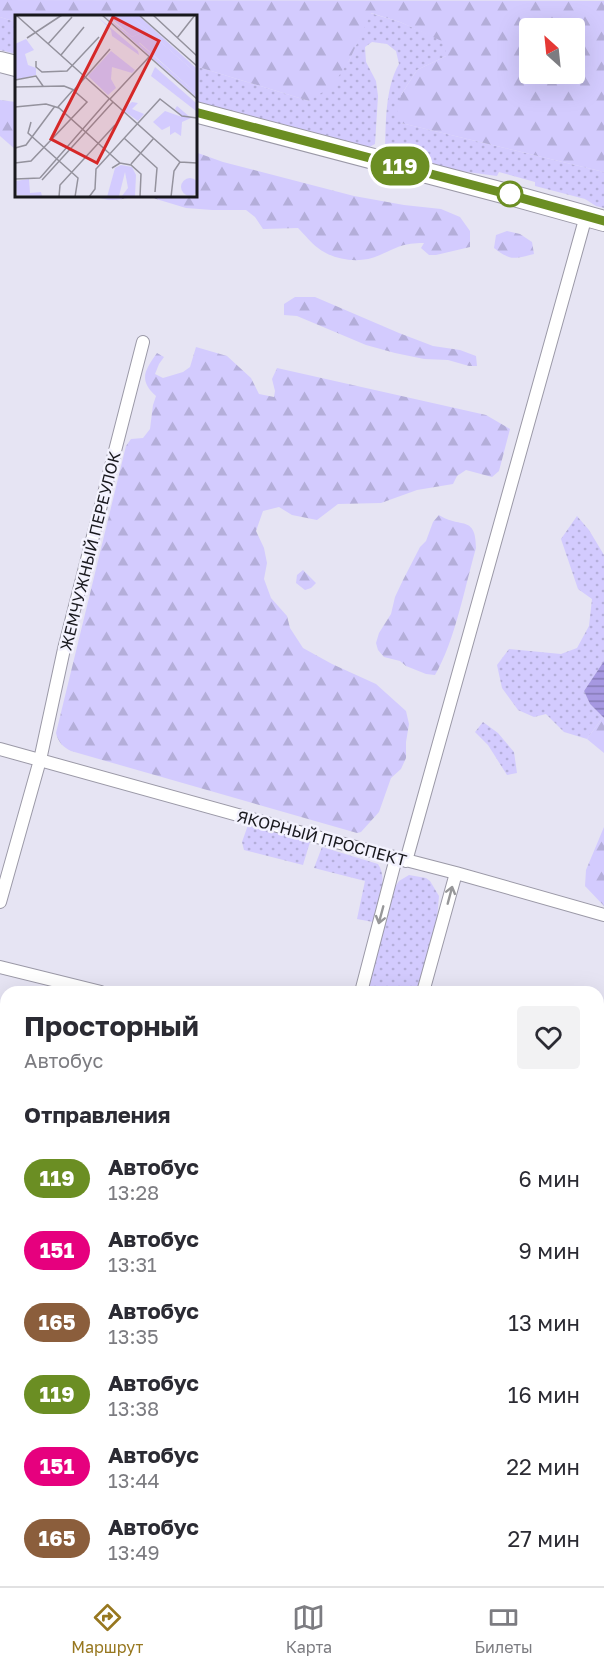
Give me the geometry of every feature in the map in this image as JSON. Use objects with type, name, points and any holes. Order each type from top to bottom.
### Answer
[{"type":"main road","points":[[0,62],[15,66]]},
{"type":"main road","points":[[196,112],[595,219]]},
{"type":"street","points":[[362,986],[595,219]]},
{"type":"street","name":"ЖЕМЧУЖНЫЙ ПЕРЕУЛОК","points":[[0,902],[40,760],[64,649],[143,342]]},
{"type":"street","name":"ЯКОРНЫЙ ПРОСПЕКТ","points":[[0,749],[604,915]]},
{"type":"street","points":[[425,986],[456,873]]},
{"type":"street","points":[[0,967],[77,986]]},
{"type":"green space","points":[[0,0],[604,1],[604,172],[401,123],[397,110],[401,95],[417,70],[446,56],[446,43],[400,22],[371,13],[349,61],[332,86],[309,101],[196,66],[196,15],[15,15],[15,22],[0,17]]},
{"type":"green space","points":[[370,13],[400,22],[446,42],[446,56],[417,70],[401,95],[401,123],[604,172],[604,208],[585,199],[535,186],[535,182],[499,172],[497,176],[452,170],[385,151],[389,95],[394,73],[399,64],[396,51],[387,44],[372,42],[365,47],[366,62],[376,81],[378,96],[375,144],[369,147],[196,101],[196,66],[309,101],[349,61]]},
{"type":"green space","points":[[0,17],[15,22],[15,54],[0,50]]},
{"type":"green space","points":[[0,100],[15,102],[15,149],[0,136]]},
{"type":"green space","points":[[196,152],[223,162],[354,196],[441,209],[460,217],[470,231],[470,247],[429,255],[421,248],[424,243],[411,244],[373,258],[348,260],[325,252],[313,244],[298,228],[263,229],[255,217],[246,210],[186,208],[146,196],[196,196]]},
{"type":"green space","points":[[95,196],[135,196],[116,200]]},
{"type":"green space","points":[[507,231],[520,234],[532,242],[534,254],[513,258],[494,248],[496,235]]},
{"type":"green space","points":[[295,297],[315,297],[433,346],[460,350],[476,356],[477,366],[395,353],[366,345],[297,316],[284,315],[284,304]]},
{"type":"green space","points":[[196,347],[227,356],[251,378],[259,394],[274,397],[272,379],[277,368],[486,415],[510,429],[499,471],[492,477],[466,470],[457,476],[453,484],[417,490],[381,503],[338,504],[317,520],[292,515],[279,507],[263,511],[256,531],[264,548],[267,563],[264,579],[271,598],[287,616],[290,628],[303,648],[376,684],[406,711],[409,724],[406,758],[401,769],[391,778],[379,812],[361,832],[357,833],[71,751],[61,744],[57,736],[126,446],[131,439],[143,438],[150,429],[156,396],[147,385],[145,375],[157,353],[164,357],[155,374],[163,378],[183,372],[190,367]]},
{"type":"green space","points":[[439,515],[470,526],[475,537],[476,548],[454,630],[435,675],[426,674],[400,661],[384,657],[376,643],[379,633],[391,614],[395,597],[403,580],[420,547],[426,541],[433,522]]},
{"type":"green space","points":[[577,516],[589,530],[604,555],[604,661],[584,691],[590,704],[603,717],[587,739],[564,732],[546,714],[534,717],[518,710],[502,688],[497,665],[509,649],[561,654],[577,648],[589,626],[592,599],[578,589],[561,539]]},
{"type":"green space","points":[[303,570],[316,583],[305,590],[296,583],[297,575]]},
{"type":"green space","points":[[604,718],[604,753],[587,739]]},
{"type":"green space","points":[[483,722],[498,733],[514,752],[517,773],[507,775],[488,745],[475,732]]},
{"type":"green space","points":[[248,825],[310,842],[303,865],[244,850],[242,842]]},
{"type":"green space","points":[[604,827],[604,906],[585,886],[586,870]]},
{"type":"green space","points":[[322,847],[378,864],[381,870],[382,885],[373,922],[357,919],[365,881],[314,868]]},
{"type":"green space","points":[[409,875],[426,878],[439,896],[437,919],[418,986],[368,986],[395,887],[399,881]]},
{"type":"shaded area","points":[[604,661],[604,718],[590,704],[584,691]]},
{"type":"bus line","name":"119","points":[[196,112],[604,221]]}]
